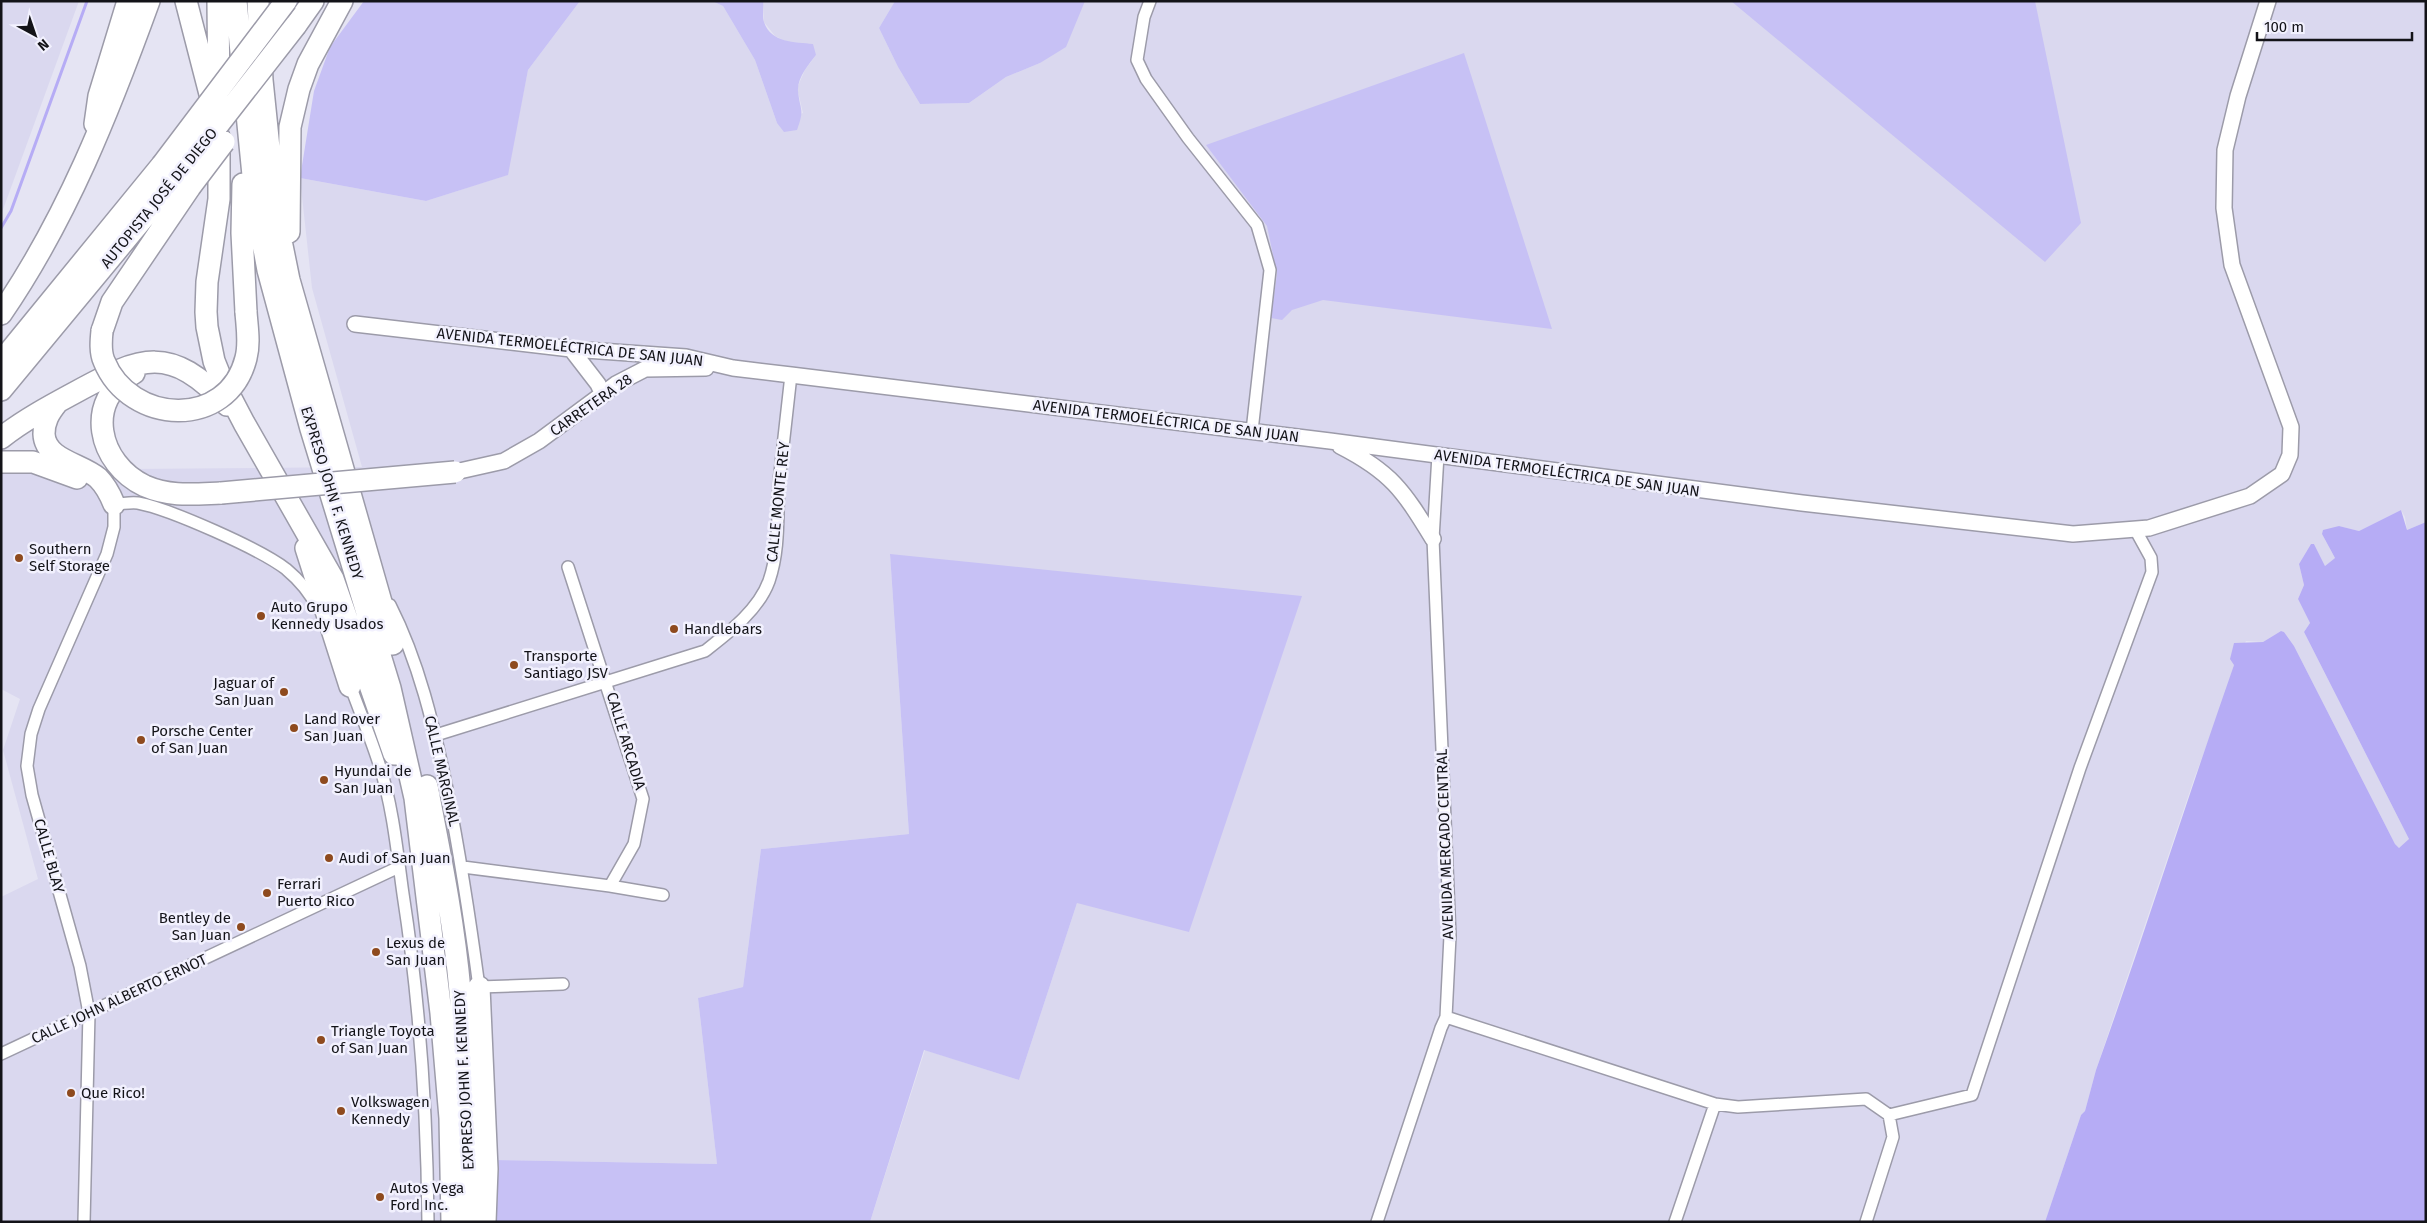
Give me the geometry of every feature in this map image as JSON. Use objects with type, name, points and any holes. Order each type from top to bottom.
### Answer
[{"type":"highway","points":[[92,150],[98,96],[128,1]]},
{"type":"highway","points":[[1,314],[19,288],[63,212],[109,110],[149,1]]},
{"type":"highway","points":[[186,1],[219,133]]},
{"type":"highway","points":[[218,1],[219,199],[207,282],[207,327],[210,344],[222,381],[244,423],[298,514],[333,578],[390,741],[402,783],[415,798]]},
{"type":"highway","name":"EXPRESO JOHN F. KENNEDY","points":[[236,1],[256,206],[268,270],[311,429],[390,688],[415,798],[442,1023],[450,1118],[452,1222]]},
{"type":"highway","name":"EXPRESO JOHN F. KENNEDY","points":[[258,1],[262,80],[276,216],[289,280],[399,663],[419,745],[444,876],[460,990],[469,1120],[470,1222]]},
{"type":"highway","points":[[251,160],[242,187],[248,343],[246,358],[238,378],[222,396],[212,402],[180,411],[152,407],[127,392],[115,380],[103,360],[102,331],[112,302],[177,176],[286,1]]},
{"type":"highway","name":"AUTOPISTA JOSÉ DE DIEGO","points":[[1,390],[252,83],[313,1]]},
{"type":"highway","points":[[289,280],[290,127],[299,89],[308,64],[342,1]]},
{"type":"highway","points":[[1,362],[177,176]]},
{"type":"highway","points":[[1,438],[37,414],[100,379],[137,363],[162,362],[180,368],[210,387],[244,423]]},
{"type":"highway","points":[[180,368],[157,366],[139,370],[127,376],[115,387],[106,404],[101,420],[102,436],[108,451],[119,466],[143,485],[176,495],[221,493],[455,472]]},
{"type":"highway","points":[[59,402],[47,416],[44,426],[46,446],[55,454],[98,478],[109,490],[114,504]]},
{"type":"highway","points":[[1,462],[33,462],[78,478],[114,504]]},
{"type":"highway","points":[[298,514],[308,556],[350,686]]},
{"type":"highway","points":[[480,987],[487,1168],[485,1222]]},
{"type":"street","points":[[1150,1],[1144,17],[1137,60],[1146,80],[1188,138],[1257,225],[1270,270],[1252,431]]},
{"type":"street","name":"AVENIDA TERMOELÉCTRICA DE SAN JUAN","points":[[355,324],[571,349],[686,357],[733,368],[1252,431],[1802,504],[2073,534],[2149,528],[2250,496],[2282,474],[2290,455],[2291,427],[2232,264],[2224,208],[2225,150],[2238,96],[2268,1]]},
{"type":"street","points":[[571,349],[598,384],[603,394]]},
{"type":"street","name":"CARRETERA 28","points":[[455,472],[504,460],[539,441],[616,384],[646,369],[733,368]]},
{"type":"street","name":"CALLE MONTE REY","points":[[436,735],[606,680],[705,651],[727,634],[753,607],[768,582],[776,548],[779,483],[791,375]]},
{"type":"street","points":[[1330,441],[1370,462],[1392,480],[1410,500],[1432,538]]},
{"type":"street","name":"AVENIDA MERCADO CENTRAL","points":[[1377,1222],[1446,1017],[1450,936],[1432,538],[1438,456]]},
{"type":"street","points":[[114,504],[137,503],[179,517],[254,550],[286,569],[313,599],[329,630],[380,767],[389,802],[400,867],[418,1004],[427,1123],[428,1222]]},
{"type":"street","name":"CALLE BLAY","points":[[84,1222],[89,1013],[80,966],[32,796],[27,766],[31,734],[39,709],[109,548],[114,527],[114,504]]},
{"type":"street","points":[[1889,1115],[1972,1095],[2080,768],[2152,572],[2151,558],[2135,529]]},
{"type":"street","name":"CALLE MARGINAL","points":[[370,565],[408,640],[436,735],[463,867],[480,987]]},
{"type":"street","name":"CALLE ARCADIA","points":[[568,567],[644,798],[634,844],[610,886]]},
{"type":"street","name":"CALLE JOHN ALBERTO ERNOT","points":[[1,1054],[400,867]]},
{"type":"street","points":[[463,867],[610,886],[663,895]]},
{"type":"street","points":[[480,987],[563,984]]},
{"type":"street","points":[[1446,1017],[1715,1104],[1738,1107],[1866,1099],[1889,1115],[1893,1136],[1866,1222]]},
{"type":"street","points":[[1675,1222],[1715,1104]]},
{"type":"shaded area","points":[[1,1],[79,1],[1,215]]},
{"type":"shaded area","points":[[364,1],[580,1],[528,70],[508,175],[426,201],[300,178],[314,91],[330,47]]},
{"type":"shaded area","points":[[580,1],[712,1],[723,6],[755,60],[777,123],[803,113],[797,88],[805,70],[816,55],[799,43],[787,42],[775,36],[764,22],[763,1],[895,1],[879,28],[898,67],[920,104],[969,103],[1006,77],[1040,63],[1085,1],[2426,1],[2426,522],[2407,530],[2405,517],[2401,510],[2359,531],[2339,526],[2322,534],[2335,558],[2325,566],[2314,544],[2311,544],[2299,564],[2304,585],[2298,599],[2310,623],[2304,632],[2409,839],[2408,842],[2399,848],[2395,844],[2294,646],[2284,632],[2281,631],[2263,642],[2246,641],[2234,665],[2222,705],[2194,779],[2096,1070],[2085,1111],[2081,1115],[2045,1222],[870,1222],[925,1050],[1019,1080],[1077,903],[890,554],[909,834],[761,849],[743,987],[698,998],[717,1164],[494,1160],[494,1222],[1,1222],[1,897],[38,879],[3,750],[20,699],[1,689],[1,470],[362,467],[312,288],[300,178],[426,201],[507,175],[528,70]]},
{"type":"shaded area","points":[[712,1],[763,1],[764,22],[772,34],[791,42],[813,44],[816,55],[804,72],[798,86],[801,113],[797,130],[784,132],[777,123],[755,60],[723,6]]},
{"type":"shaded area","points":[[895,1],[1085,1],[1066,47],[1040,63],[1006,77],[969,103],[920,104],[898,67],[879,28]]},
{"type":"shaded area","points":[[1731,1],[2035,1],[2081,223],[2045,262]]},
{"type":"shaded area","points":[[1464,53],[1552,329],[1323,300],[1292,310],[1282,320],[1271,318],[1277,274],[1267,226],[1206,145]]},
{"type":"shaded area","points":[[2401,510],[2407,530],[2426,522],[2426,1222],[2045,1222],[2081,1115],[2085,1111],[2096,1070],[2234,665],[2230,659],[2234,643],[2263,642],[2281,631],[2284,632],[2294,646],[2395,844],[2399,848],[2409,839],[2304,632],[2310,623],[2298,599],[2304,585],[2299,564],[2311,544],[2314,544],[2325,566],[2335,558],[2322,534],[2323,530],[2339,526],[2359,531]]},
{"type":"shaded area","points":[[890,554],[1302,596],[1189,932],[1077,903],[1019,1080],[924,1050],[870,1222],[494,1222],[494,1160],[717,1164],[698,998],[743,987],[761,849],[909,834]]},
{"type":"waterway","points":[[1,228],[11,211],[87,1]]},
{"type":"place","name":"Southern Self Storage","points":[[19,558]]},
{"type":"place","name":"Auto Grupo Kennedy Usados","points":[[261,616]]},
{"type":"place","name":"Handlebars","points":[[674,629]]},
{"type":"place","name":"Transporte Santiago JSV","points":[[514,665]]},
{"type":"place","name":"Jaguar of San Juan","points":[[284,692]]},
{"type":"place","name":"Land Rover San Juan","points":[[294,728]]},
{"type":"place","name":"Porsche Center of San Juan","points":[[141,740]]},
{"type":"place","name":"Hyundai de San Juan","points":[[324,780]]},
{"type":"place","name":"Audi of San Juan","points":[[329,858]]},
{"type":"place","name":"Ferrari Puerto Rico","points":[[267,893]]},
{"type":"place","name":"Bentley de San Juan","points":[[241,927]]},
{"type":"place","name":"Lexus de San Juan","points":[[376,952]]},
{"type":"place","name":"Triangle Toyota of San Juan","points":[[321,1040]]},
{"type":"place","name":"Que Rico!","points":[[71,1093]]},
{"type":"place","name":"Volkswagen Kennedy","points":[[341,1111]]},
{"type":"place","name":"Autos Vega Ford Inc.","points":[[380,1197]]}]
